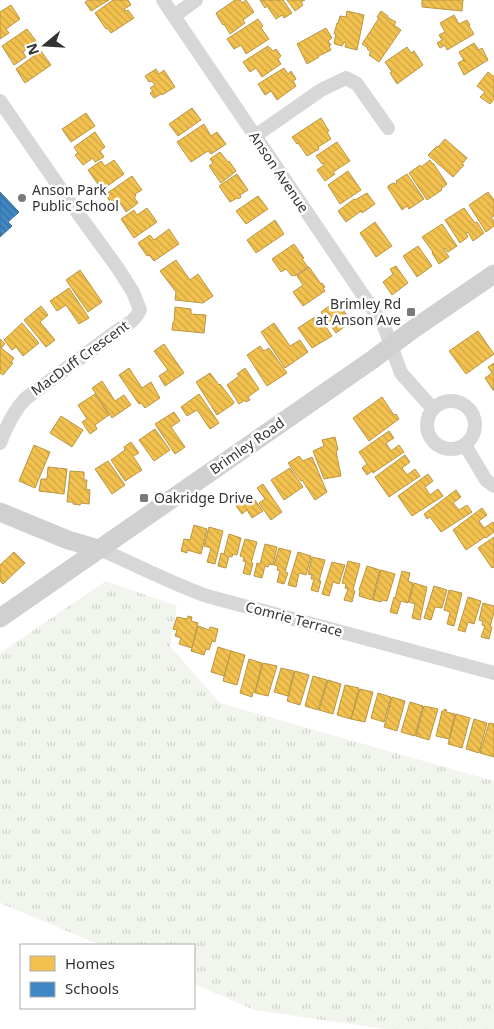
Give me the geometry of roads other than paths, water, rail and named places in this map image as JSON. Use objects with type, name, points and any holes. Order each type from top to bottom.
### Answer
[{"type":"main road","name":"Brimley Road","points":[[0,618],[494,274]]},
{"type":"main road","points":[[0,512],[68,540],[99,549]]},
{"type":"street","name":"Anson Avenue","points":[[163,0],[384,326],[391,346]]},
{"type":"street","points":[[174,16],[196,0]]},
{"type":"street","points":[[255,136],[321,90],[346,78],[357,84],[388,128]]},
{"type":"street","name":"MacDuff Crescent","points":[[0,101],[117,267],[133,292],[140,310],[130,323],[25,399],[17,407],[0,443]]},
{"type":"street","points":[[391,346],[401,373],[433,409]]},
{"type":"street","points":[[458,401],[472,412],[475,430],[465,445],[448,449],[433,441],[427,425],[428,416],[433,409],[440,403],[458,401]]},
{"type":"street","points":[[465,445],[486,480],[494,486]]},
{"type":"street","name":"Comrie Terrace","points":[[99,549],[207,596],[494,673]]},
{"type":"place","name":"Anson Park Public School","points":[[22,198]]},
{"type":"place","name":"Brimley Rd at Anson Ave","points":[[411,312]]},
{"type":"place","name":"Oakridge Drive","points":[[144,498]]}]
